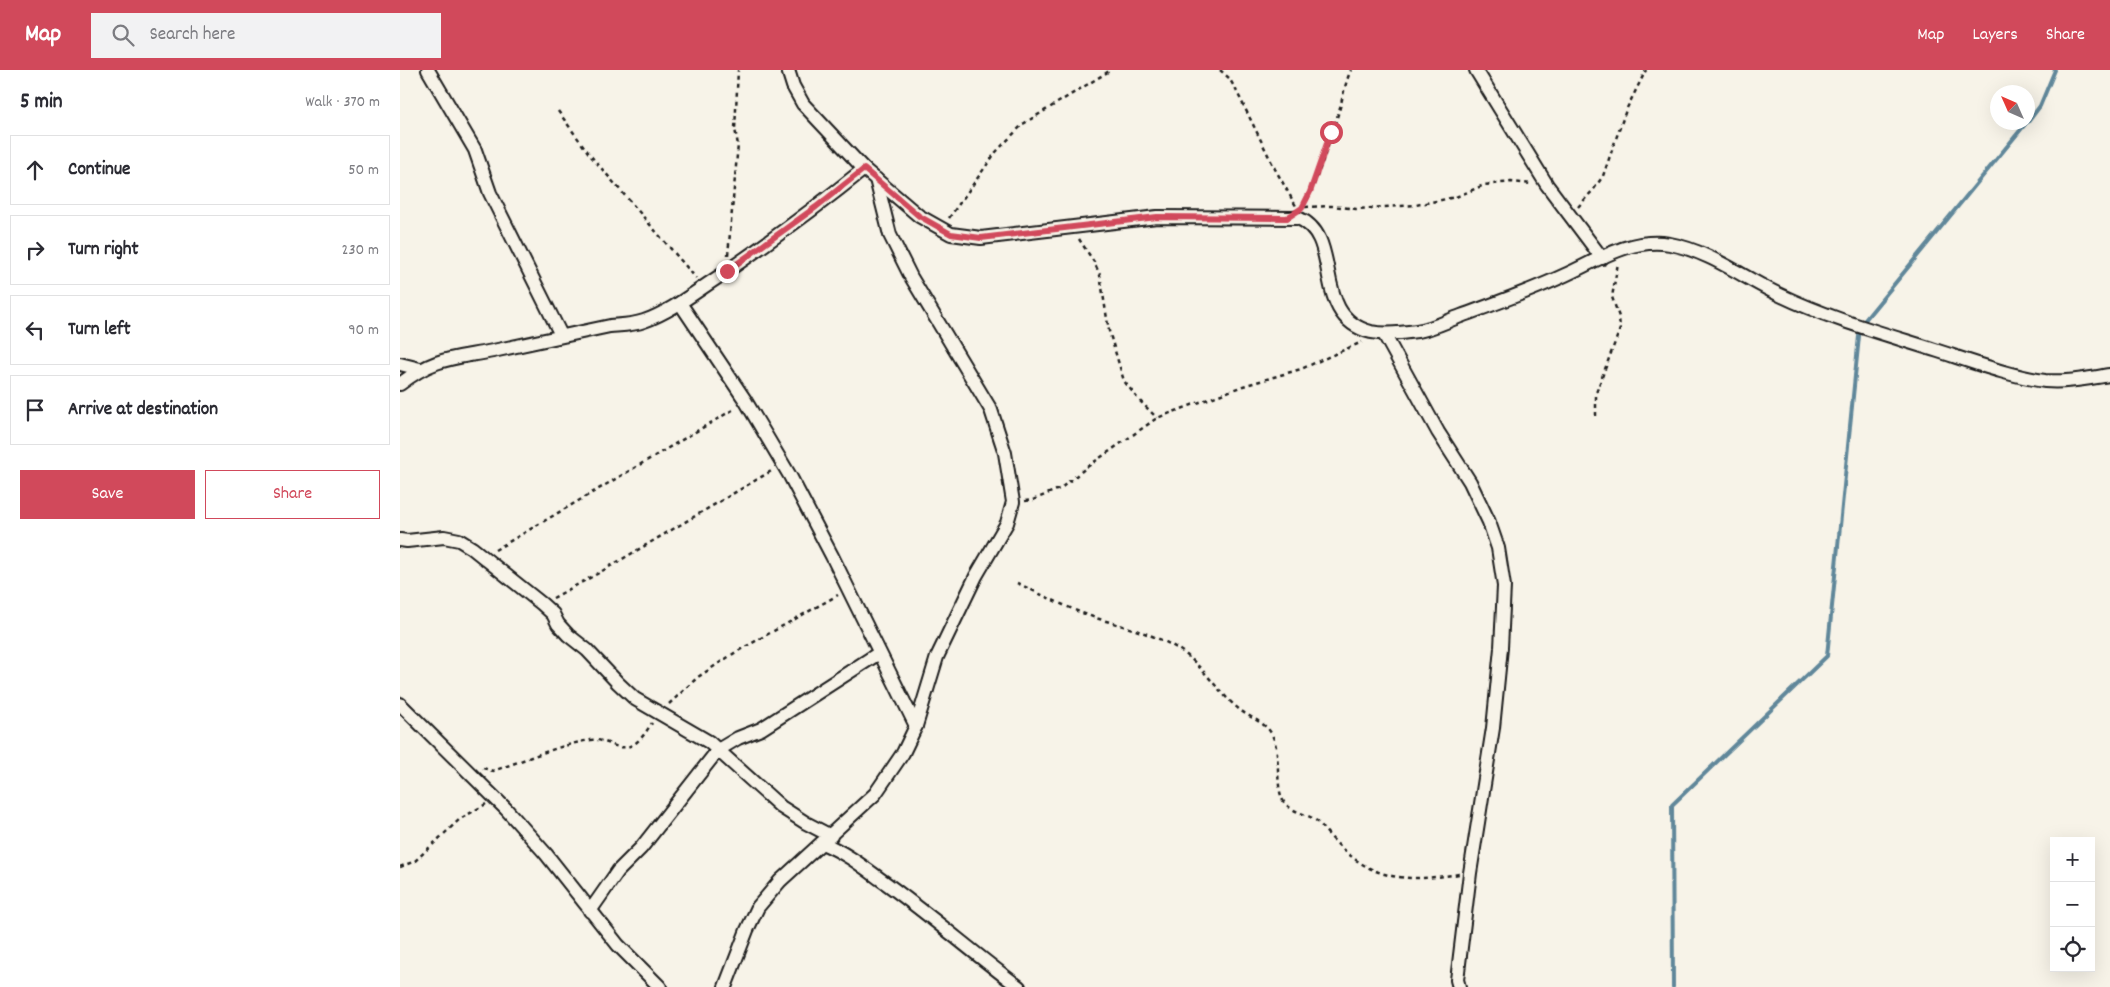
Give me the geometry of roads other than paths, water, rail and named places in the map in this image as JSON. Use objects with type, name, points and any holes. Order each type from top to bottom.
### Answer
[{"type":"street","points":[[428,70],[475,150],[490,193],[560,335]]},
{"type":"street","points":[[788,70],[793,86],[803,104],[864,169],[919,216],[951,234],[981,238],[1157,217],[1298,218],[1309,223],[1316,230],[1322,242],[1329,283],[1336,304],[1350,322],[1369,332],[1419,331],[1539,288],[1621,249],[1651,242],[1672,244],[1705,256],[1780,295],[1860,326],[2015,373],[2043,380],[2063,382],[2110,375]]},
{"type":"street","points":[[1476,70],[1547,185],[1602,258]]},
{"type":"street","points":[[400,384],[420,369],[456,356],[492,351],[560,335],[644,321],[680,303],[727,271],[816,207],[864,169]]},
{"type":"street","points":[[725,987],[758,907],[780,881],[875,794],[903,753],[916,726],[937,657],[976,576],[1007,523],[1013,502],[1005,453],[991,410],[911,277],[894,244],[876,179]]},
{"type":"street","points":[[680,303],[746,402],[783,464],[832,556],[916,726]]},
{"type":"street","points":[[1382,333],[1438,432],[1470,482],[1489,522],[1498,548],[1504,586],[1501,648],[1493,728],[1470,873],[1457,980],[1459,987]]},
{"type":"street","points":[[400,364],[420,369]]},
{"type":"street","points":[[400,540],[444,537],[459,540],[483,557],[553,614],[558,624],[568,635],[587,650],[636,699],[658,714],[709,742],[782,807],[899,892],[1019,987]]},
{"type":"street","points":[[590,911],[618,871],[641,848],[718,750],[738,738],[761,729],[879,653]]},
{"type":"street","points":[[400,704],[496,798],[546,854],[618,945],[660,987]]},
{"type":"waterway","points":[[2035,113],[2040,106],[2055,70]]},
{"type":"waterway","points":[[1673,987],[1672,805],[1827,656],[1860,326],[2020,130]]}]
